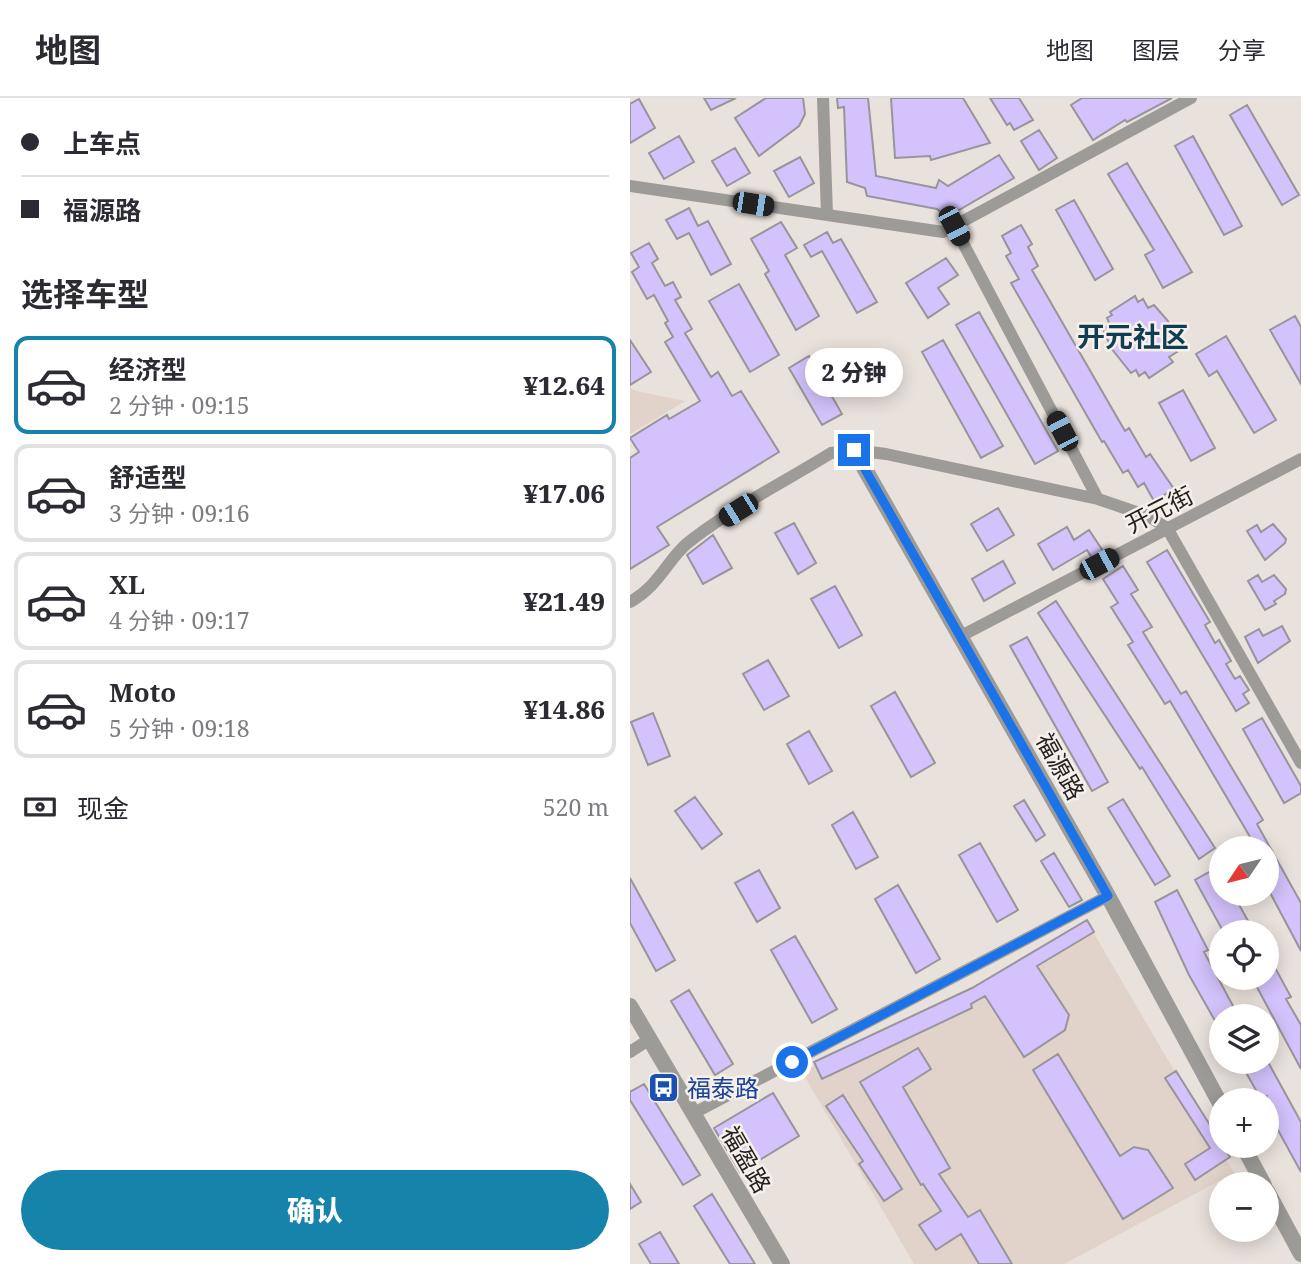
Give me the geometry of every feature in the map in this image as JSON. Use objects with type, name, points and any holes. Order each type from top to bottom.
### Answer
[{"type":"street","points":[[823,98],[827,215]]},
{"type":"street","points":[[630,186],[943,232],[1191,98]]},
{"type":"street","points":[[954,226],[1098,499]]},
{"type":"street","points":[[630,602],[644,594],[664,574],[692,539],[831,453],[854,450],[886,454],[1098,499],[1148,516],[1167,528],[1301,763]]},
{"type":"street","name":"福源路","points":[[854,450],[1108,896],[1212,1088]]},
{"type":"street","name":"开元街","points":[[961,636],[1301,459]]},
{"type":"street","points":[[694,1114],[1108,896]]},
{"type":"street","name":"福盈路","points":[[630,1006],[782,1264]]},
{"type":"street","points":[[630,1052],[650,1039]]},
{"type":"street","points":[[1279,1213],[1301,1254]]},
{"type":"shaded area","points":[[630,388],[636,391],[685,401],[630,434]]},
{"type":"shaded area","points":[[1089,925],[1209,1130],[1209,1158],[1225,1158],[1233,1172],[1209,1172],[1209,1186],[1064,1264],[914,1264],[802,1072],[963,992]]},
{"type":"building","points":[[704,98],[736,98],[711,110]]},
{"type":"building","points":[[766,98],[803,98],[805,114],[799,126],[759,156],[735,118]]},
{"type":"building","points":[[837,98],[868,98],[876,176],[936,188],[939,180],[948,186],[999,155],[1014,178],[947,217],[937,209],[867,196],[865,188],[847,182],[844,107],[838,108]]},
{"type":"building","points":[[891,98],[963,98],[990,143],[931,160],[930,156],[895,158]]},
{"type":"building","points":[[990,98],[1019,98],[1033,120],[1014,130],[1010,123],[1007,125]]},
{"type":"building","points":[[1082,98],[1172,98],[1127,122],[1125,120],[1093,140],[1071,105]]},
{"type":"building","points":[[639,99],[655,128],[630,143],[630,104]]},
{"type":"building","points":[[1247,105],[1299,195],[1282,205],[1230,115]]},
{"type":"building","points":[[1039,130],[1057,158],[1039,170],[1021,141]]},
{"type":"building","points":[[679,136],[694,162],[664,179],[649,153]]},
{"type":"building","points":[[1193,136],[1242,226],[1224,235],[1175,146]]},
{"type":"building","points":[[735,148],[750,173],[727,186],[712,161]]},
{"type":"building","points":[[800,157],[814,183],[789,197],[774,171]]},
{"type":"building","points":[[1127,163],[1192,272],[1163,288],[1145,255],[1154,250],[1108,174]]},
{"type":"building","points":[[1074,200],[1113,269],[1095,280],[1056,210]]},
{"type":"building","points":[[689,208],[698,226],[708,221],[731,264],[711,275],[689,233],[677,239],[666,220]]},
{"type":"building","points":[[781,222],[797,248],[785,255],[819,316],[796,330],[765,274],[769,271],[751,239]]},
{"type":"building","points":[[1021,225],[1032,244],[1028,247],[1038,266],[1032,270],[1125,431],[1129,428],[1146,457],[1150,454],[1174,489],[1154,501],[1144,483],[1138,487],[1128,470],[1123,473],[1104,441],[1102,442],[1011,283],[1019,279],[1006,256],[1011,253],[1002,236]]},
{"type":"building","points":[[827,232],[833,243],[841,239],[877,302],[857,313],[822,251],[811,257],[804,245]]},
{"type":"building","points":[[649,243],[658,259],[652,263],[665,286],[673,282],[681,297],[675,300],[692,329],[685,333],[711,377],[718,372],[732,396],[741,391],[779,452],[657,527],[669,545],[630,569],[630,458],[639,452],[630,438],[667,415],[669,419],[700,401],[665,342],[673,337],[665,323],[668,321],[654,295],[647,299],[632,272],[639,267],[631,253]]},
{"type":"building","points":[[946,258],[958,275],[938,288],[949,304],[928,318],[906,283]]},
{"type":"building","points":[[739,284],[779,355],[750,372],[709,301]]},
{"type":"building","points":[[1135,296],[1138,302],[1143,299],[1148,308],[1154,305],[1168,321],[1177,341],[1172,345],[1177,352],[1169,357],[1173,362],[1149,378],[1145,372],[1139,376],[1136,370],[1131,373],[1111,348],[1103,329],[1110,325],[1107,318],[1112,315],[1110,312]]},
{"type":"building","points":[[979,312],[1058,451],[1035,464],[956,325]]},
{"type":"building","points":[[1295,316],[1301,327],[1301,384],[1270,330]]},
{"type":"building","points":[[1226,336],[1276,420],[1254,433],[1217,371],[1209,376],[1196,354]]},
{"type":"building","points":[[630,340],[651,372],[630,385]]},
{"type":"building","points":[[943,340],[1003,446],[981,458],[922,352]]},
{"type":"building","points":[[809,356],[842,414],[822,425],[789,368]]},
{"type":"building","points":[[1183,390],[1215,448],[1191,461],[1159,403]]},
{"type":"building","points":[[998,508],[1014,535],[987,551],[971,524]]},
{"type":"building","points":[[794,523],[816,563],[798,574],[775,533]]},
{"type":"building","points":[[1273,524],[1286,539],[1285,543],[1265,560],[1247,531],[1257,525],[1261,532]]},
{"type":"building","points":[[1067,527],[1074,540],[1089,530],[1103,551],[1092,558],[1087,550],[1053,570],[1038,544]]},
{"type":"building","points":[[713,535],[732,568],[703,584],[687,555]]},
{"type":"building","points":[[1167,550],[1210,622],[1205,625],[1215,643],[1219,640],[1231,661],[1226,664],[1235,679],[1240,676],[1249,690],[1243,694],[1249,703],[1236,711],[1147,562]]},
{"type":"building","points":[[1003,561],[1015,583],[984,601],[972,579]]},
{"type":"building","points":[[1123,566],[1138,590],[1131,594],[1152,627],[1143,632],[1181,694],[1186,691],[1263,820],[1257,824],[1264,836],[1249,836],[1170,701],[1165,704],[1128,645],[1133,642],[1111,607],[1118,603],[1103,579]]},
{"type":"building","points":[[1258,575],[1262,582],[1274,575],[1286,589],[1285,594],[1274,601],[1276,604],[1265,610],[1248,581]]},
{"type":"building","points":[[835,586],[862,635],[839,648],[811,599]]},
{"type":"building","points":[[1056,601],[1209,839],[1209,852],[1199,859],[1142,767],[1140,769],[1038,613]]},
{"type":"building","points":[[1282,626],[1290,641],[1258,663],[1245,637],[1259,629],[1263,636]]},
{"type":"building","points":[[1027,637],[1108,782],[1092,791],[1010,646]]},
{"type":"building","points":[[768,660],[789,696],[764,710],[743,674]]},
{"type":"building","points":[[895,692],[935,763],[911,777],[871,706]]},
{"type":"building","points":[[653,713],[670,756],[648,765],[631,722]]},
{"type":"building","points":[[1262,718],[1301,786],[1301,793],[1284,803],[1243,729]]},
{"type":"building","points":[[809,731],[832,771],[809,784],[787,744]]},
{"type":"building","points":[[695,797],[722,834],[702,849],[675,811]]},
{"type":"building","points":[[1123,799],[1170,876],[1155,885],[1108,808]]},
{"type":"building","points":[[1024,800],[1045,835],[1036,841],[1014,806]]},
{"type":"building","points":[[853,812],[878,857],[856,869],[832,825]]},
{"type":"building","points":[[980,843],[1018,910],[997,922],[959,855]]},
{"type":"building","points":[[1054,853],[1082,900],[1069,907],[1041,861]]},
{"type":"building","points":[[1279,864],[1301,903],[1301,951],[1277,906]]},
{"type":"building","points":[[759,870],[780,908],[757,922],[735,883]]},
{"type":"building","points":[[1209,872],[1209,906],[1195,880]]},
{"type":"building","points":[[630,878],[675,960],[656,971],[630,923]]},
{"type":"building","points":[[898,885],[940,959],[916,973],[875,899]]},
{"type":"building","points":[[1177,890],[1208,950],[1204,952],[1209,961],[1209,990],[1224,990],[1232,1004],[1209,1004],[1209,1010],[1189,975],[1155,902]]},
{"type":"building","points":[[1209,906],[1240,906],[1248,920],[1217,920]]},
{"type":"building","points":[[1087,920],[1094,932],[1037,966],[1069,1015],[1065,1030],[1024,1057],[985,996],[971,1004],[972,1008],[822,1079],[814,1062],[972,988]]},
{"type":"building","points":[[795,936],[837,1009],[812,1023],[771,950]]},
{"type":"building","points":[[1279,975],[1291,997],[1286,999],[1301,1025],[1301,1069],[1279,1028],[1279,1004],[1266,1004],[1258,990],[1279,990]]},
{"type":"building","points":[[689,990],[733,1064],[715,1075],[671,1001]]},
{"type":"building","points":[[918,1048],[931,1069],[903,1087],[950,1168],[939,1174],[968,1217],[980,1210],[1012,1264],[979,1264],[961,1234],[936,1250],[919,1225],[941,1211],[923,1184],[921,1185],[860,1082]]},
{"type":"building","points":[[1058,1054],[1120,1156],[1134,1147],[1148,1150],[1173,1188],[1123,1219],[1033,1070]]},
{"type":"building","points":[[1176,1071],[1209,1124],[1209,1146],[1165,1078]]},
{"type":"building","points":[[1247,1074],[1275,1074],[1301,1122],[1301,1172],[1279,1132],[1279,1088],[1255,1088]]},
{"type":"building","points":[[644,1084],[700,1175],[683,1185],[630,1100],[630,1092]]},
{"type":"building","points":[[773,1093],[799,1136],[740,1172],[714,1128]]},
{"type":"building","points":[[843,1095],[902,1189],[884,1201],[859,1164],[863,1161],[826,1106]]},
{"type":"building","points":[[1209,1149],[1209,1158],[1228,1158],[1195,1180],[1185,1164]]},
{"type":"building","points":[[630,1184],[641,1202],[630,1209]]},
{"type":"building","points":[[712,1194],[755,1264],[730,1264],[694,1206]]},
{"type":"building","points":[[660,1232],[679,1264],[651,1264],[639,1244]]},
{"type":"place","name":"福泰路","points":[[664,1087]]},
{"type":"district","name":"开元社区","points":[[1133,336]]},
{"type":"route","points":[[792,1062],[1108,896],[854,450]]}]
